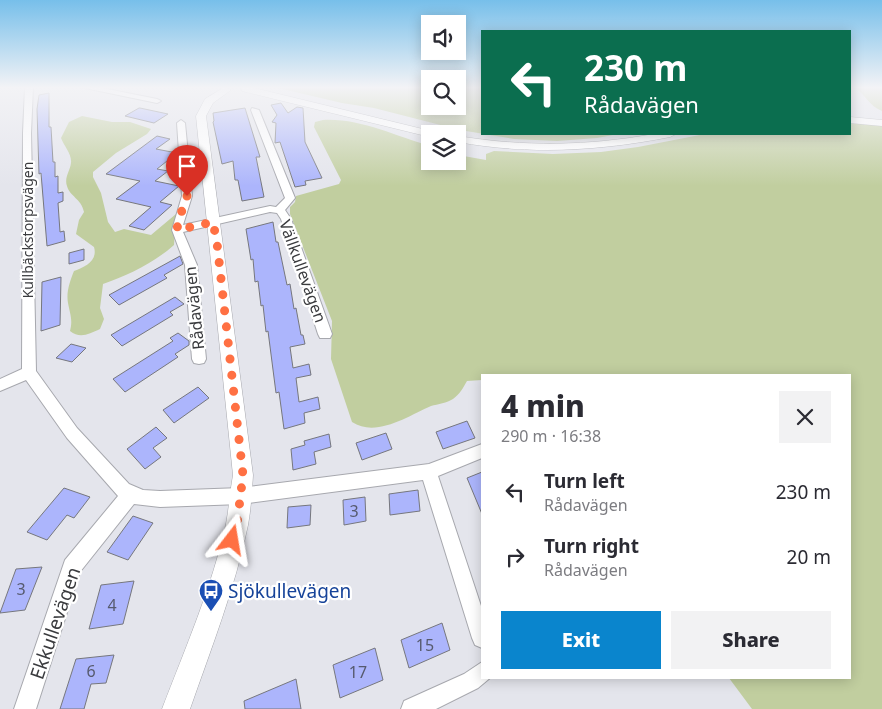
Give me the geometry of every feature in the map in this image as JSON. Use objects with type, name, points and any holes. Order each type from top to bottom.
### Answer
[{"type":"street","name":"Kullbäckstorpsvägen","points":[[28,120],[29,236],[26,309],[29,372],[42,393],[76,437],[123,490],[131,495]]},
{"type":"street","name":"Rådavägen","points":[[176,709],[214,603],[237,524],[243,475],[201,120]]},
{"type":"street","name":"Vällkullevägen","points":[[259,120],[290,198],[279,210]]},
{"type":"street","points":[[375,120],[421,132]]},
{"type":"street","points":[[851,120],[882,123]]},
{"type":"street","points":[[181,123],[187,196],[177,230],[213,222]]},
{"type":"street","points":[[466,141],[500,147],[555,150],[606,146],[665,135]]},
{"type":"street","name":"Vällkullevägen","points":[[213,222],[270,209],[279,210],[286,219],[325,334]]},
{"type":"street","name":"Rådavägen","points":[[177,230],[191,265],[199,359]]},
{"type":"street","points":[[0,385],[29,372]]},
{"type":"street","points":[[131,495],[160,500],[241,496],[429,472],[481,451]]},
{"type":"street","points":[[429,472],[481,635]]},
{"type":"street","name":"Ekkullevägen","points":[[25,709],[72,567],[91,541],[131,495]]},
{"type":"street","points":[[412,709],[472,681],[481,673]]},
{"type":"green space","points":[[73,120],[102,120],[130,122],[151,129],[147,134],[116,153],[93,172],[93,177],[101,193],[108,222],[115,232],[124,229],[151,235],[176,214],[174,245],[140,268],[103,284],[100,308],[104,319],[100,329],[81,335],[70,331],[71,320],[68,291],[74,271],[90,263],[95,252],[94,247],[76,234],[79,220],[84,212],[83,207],[68,190],[66,180],[71,160],[61,138],[69,122]]},
{"type":"green space","points":[[338,120],[377,128],[421,143],[421,170],[466,170],[466,156],[486,160],[486,154],[494,151],[553,154],[601,152],[700,135],[851,135],[851,122],[882,125],[882,709],[752,709],[730,679],[851,679],[851,374],[481,374],[481,380],[467,381],[459,393],[451,400],[431,406],[392,424],[371,428],[352,422],[331,359],[332,321],[290,214],[290,207],[295,202],[296,196],[339,184],[341,180],[314,127],[315,122]]},
{"type":"green space","points":[[421,120],[481,120],[481,134],[466,131],[466,125],[440,125]]},
{"type":"green space","points":[[490,135],[613,135],[557,141],[514,139]]},
{"type":"building","points":[[37,120],[49,120],[53,162],[55,162],[55,177],[58,176],[58,193],[63,192],[63,201],[58,203],[60,232],[64,231],[65,241],[47,246],[41,173],[39,174]]},
{"type":"building","points":[[142,120],[159,120],[154,123]]},
{"type":"building","points":[[249,120],[260,157],[256,157],[264,197],[242,201],[238,180],[235,180],[233,161],[222,164],[214,121]]},
{"type":"building","points":[[273,120],[304,120],[305,142],[322,178],[305,181],[306,185],[295,187],[280,142],[275,143],[276,123],[272,122]]},
{"type":"building","points":[[157,136],[170,139],[156,149],[177,153],[157,169],[168,171],[155,181],[179,186],[160,202],[172,205],[144,230],[129,226],[151,207],[116,199],[140,181],[106,174]]},
{"type":"building","points":[[273,222],[287,285],[290,284],[294,309],[296,308],[301,335],[303,335],[305,344],[290,347],[293,368],[309,364],[311,375],[296,378],[299,402],[318,397],[320,409],[304,413],[305,423],[284,429],[279,392],[276,393],[268,331],[266,332],[258,281],[255,282],[253,259],[251,260],[246,229]]},
{"type":"building","points":[[84,249],[84,260],[69,264],[69,253]]},
{"type":"building","points":[[180,256],[183,264],[164,275],[167,278],[119,305],[109,295]]},
{"type":"building","points":[[61,277],[60,325],[41,331],[42,282]]},
{"type":"building","points":[[175,297],[184,304],[170,312],[173,315],[122,346],[111,335]]},
{"type":"building","points":[[178,333],[189,341],[189,345],[175,354],[178,357],[125,392],[113,379],[173,341],[170,338]]},
{"type":"building","points":[[71,344],[86,348],[72,362],[56,358]]},
{"type":"building","points":[[198,387],[209,398],[174,423],[163,410]]},
{"type":"building","points":[[467,421],[475,438],[443,449],[436,432]]},
{"type":"building","points":[[156,427],[167,438],[153,448],[161,457],[145,469],[127,449]]},
{"type":"building","points":[[386,433],[392,449],[362,460],[356,443]]},
{"type":"building","points":[[329,434],[331,447],[314,452],[316,464],[293,470],[291,449],[305,445],[304,441]]},
{"type":"building","points":[[481,472],[481,512],[467,478]]},
{"type":"building","points":[[64,488],[90,497],[74,518],[67,515],[47,540],[27,532]]},
{"type":"building","points":[[418,490],[420,511],[390,515],[389,494]]},
{"type":"building","points":[[365,497],[366,521],[344,525],[343,500]]},
{"type":"building","points":[[311,505],[310,525],[287,528],[288,507]]},
{"type":"building","points":[[133,516],[153,523],[128,560],[107,552]]},
{"type":"building","points":[[42,567],[25,610],[0,613],[16,569]]},
{"type":"building","points":[[134,581],[123,624],[89,629],[101,585]]},
{"type":"building","points":[[442,623],[450,650],[409,668],[401,640]]},
{"type":"building","points":[[375,648],[383,680],[340,698],[333,665]]},
{"type":"building","points":[[114,655],[106,683],[91,684],[84,709],[60,709],[76,659]]},
{"type":"building","points":[[296,679],[301,709],[245,709],[244,701]]},
{"type":"place","name":"Sjökullevägen","points":[[211,612]]},
{"type":"route","points":[[187,196],[177,230],[213,222],[217,243],[243,475],[237,524],[232,540]]}]
